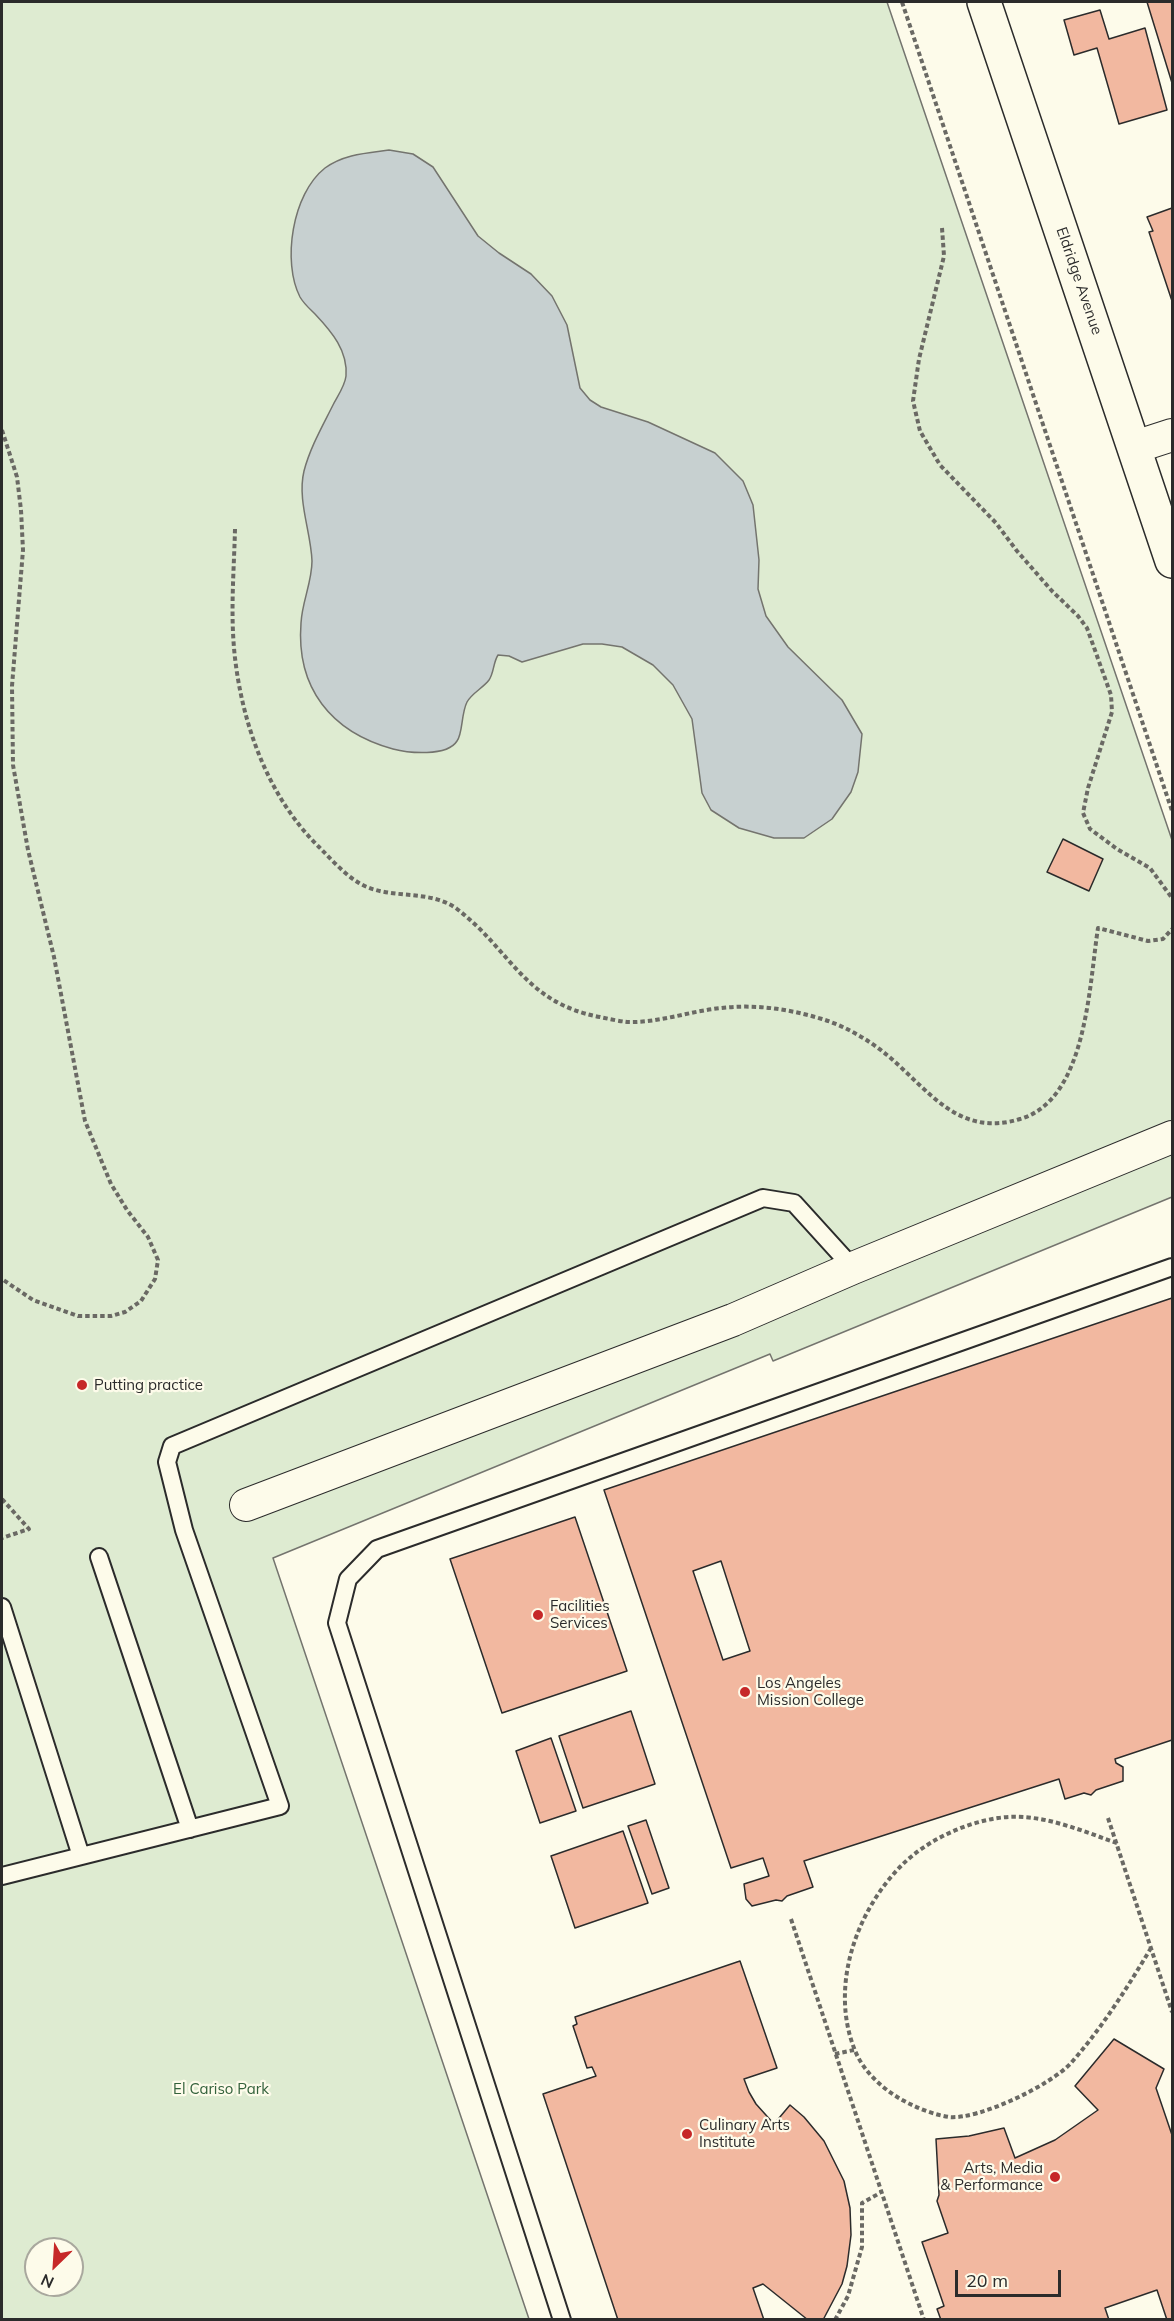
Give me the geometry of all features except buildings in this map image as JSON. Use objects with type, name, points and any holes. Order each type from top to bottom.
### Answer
[{"type":"street","name":"Eldridge Avenue","points":[[984,2],[1173,561]]},
{"type":"street","points":[[1136,447],[1173,435]]},
{"type":"street","points":[[246,1505],[733,1320],[853,1268],[1173,1137]]},
{"type":"lane","points":[[2,1876],[280,1806],[184,1530],[167,1462],[172,1446],[763,1198],[794,1203],[853,1268]]},
{"type":"lane","points":[[562,2319],[336,1623],[348,1579],[377,1549],[1173,1267]]},
{"type":"lane","points":[[99,1557],[190,1828]]},
{"type":"lane","points":[[2,1607],[81,1856]]},
{"type":"path","points":[[902,2],[1173,811]]},
{"type":"path","points":[[942,228],[944,256],[919,359],[913,401],[920,431],[939,465],[996,523],[1017,551],[1052,591],[1078,616],[1086,628],[1111,695],[1112,712],[1088,788],[1083,813],[1090,829],[1117,849],[1150,868],[1173,898]]},
{"type":"path","points":[[2,430],[17,477],[21,510],[23,550],[12,686],[14,765],[28,850],[54,957],[85,1121],[111,1184],[148,1237],[158,1260],[156,1279],[141,1301],[125,1312],[111,1316],[78,1316],[33,1300],[2,1279]]},
{"type":"path","points":[[235,529],[233,598],[235,645],[244,707],[258,754],[287,809],[303,831],[359,883],[375,890],[441,900],[452,905],[469,918],[534,987],[557,1003],[595,1016],[628,1022],[668,1018],[720,1008],[761,1006],[792,1011],[827,1021],[856,1035],[885,1053],[945,1108],[961,1117],[990,1124],[1022,1119],[1045,1104],[1060,1089],[1072,1066],[1080,1043],[1098,928],[1148,941],[1163,939],[1173,929]]},
{"type":"path","points":[[2,1499],[29,1529],[2,1538]]},
{"type":"path","points":[[1117,1843],[1048,1820],[1020,1817],[998,1818],[974,1825],[927,1845],[902,1865],[878,1894],[855,1939],[847,1966],[845,1999],[854,2050],[870,2075],[896,2097],[919,2108],[950,2117],[977,2114],[1020,2098],[1069,2065],[1122,1996],[1151,1948]]},
{"type":"path","points":[[1108,1818],[1173,2012]]},
{"type":"path","points":[[791,1919],[880,2193],[924,2319]]},
{"type":"path","points":[[835,2054],[854,2050]]},
{"type":"path","points":[[835,2319],[848,2296],[862,2247],[862,2203],[880,2193]]},
{"type":"green space","name":"El Cariso Park","points":[[2,2],[887,2],[1172,840],[1172,1197],[773,1361],[770,1354],[273,1558],[529,2319],[2,2320]]},
{"type":"shaded area","points":[[389,150],[413,154],[433,167],[478,236],[531,274],[552,296],[567,325],[580,388],[590,400],[601,407],[648,422],[715,453],[743,481],[753,505],[759,560],[758,589],[766,616],[788,647],[842,700],[862,734],[858,772],[851,792],[832,819],[804,838],[774,838],[739,828],[711,810],[702,793],[692,719],[673,685],[653,665],[622,647],[583,644],[522,662],[509,656],[498,655],[489,680],[467,702],[457,741],[445,750],[436,752],[393,749],[371,741],[335,719],[322,704],[305,668],[301,646],[302,615],[312,561],[303,505],[302,482],[313,446],[344,384],[346,367],[338,342],[300,297],[292,266],[293,229],[305,194],[325,168],[348,157]]},
{"type":"place","name":"Putting practice","points":[[82,1385]]},
{"type":"place","name":"Facilities Services","points":[[538,1615]]},
{"type":"place","name":"Los Angeles Mission College","points":[[745,1692]]},
{"type":"place","name":"Culinary Arts Institute","points":[[687,2134]]},
{"type":"place","name":"Arts, Media & Performance","points":[[1055,2177]]}]
